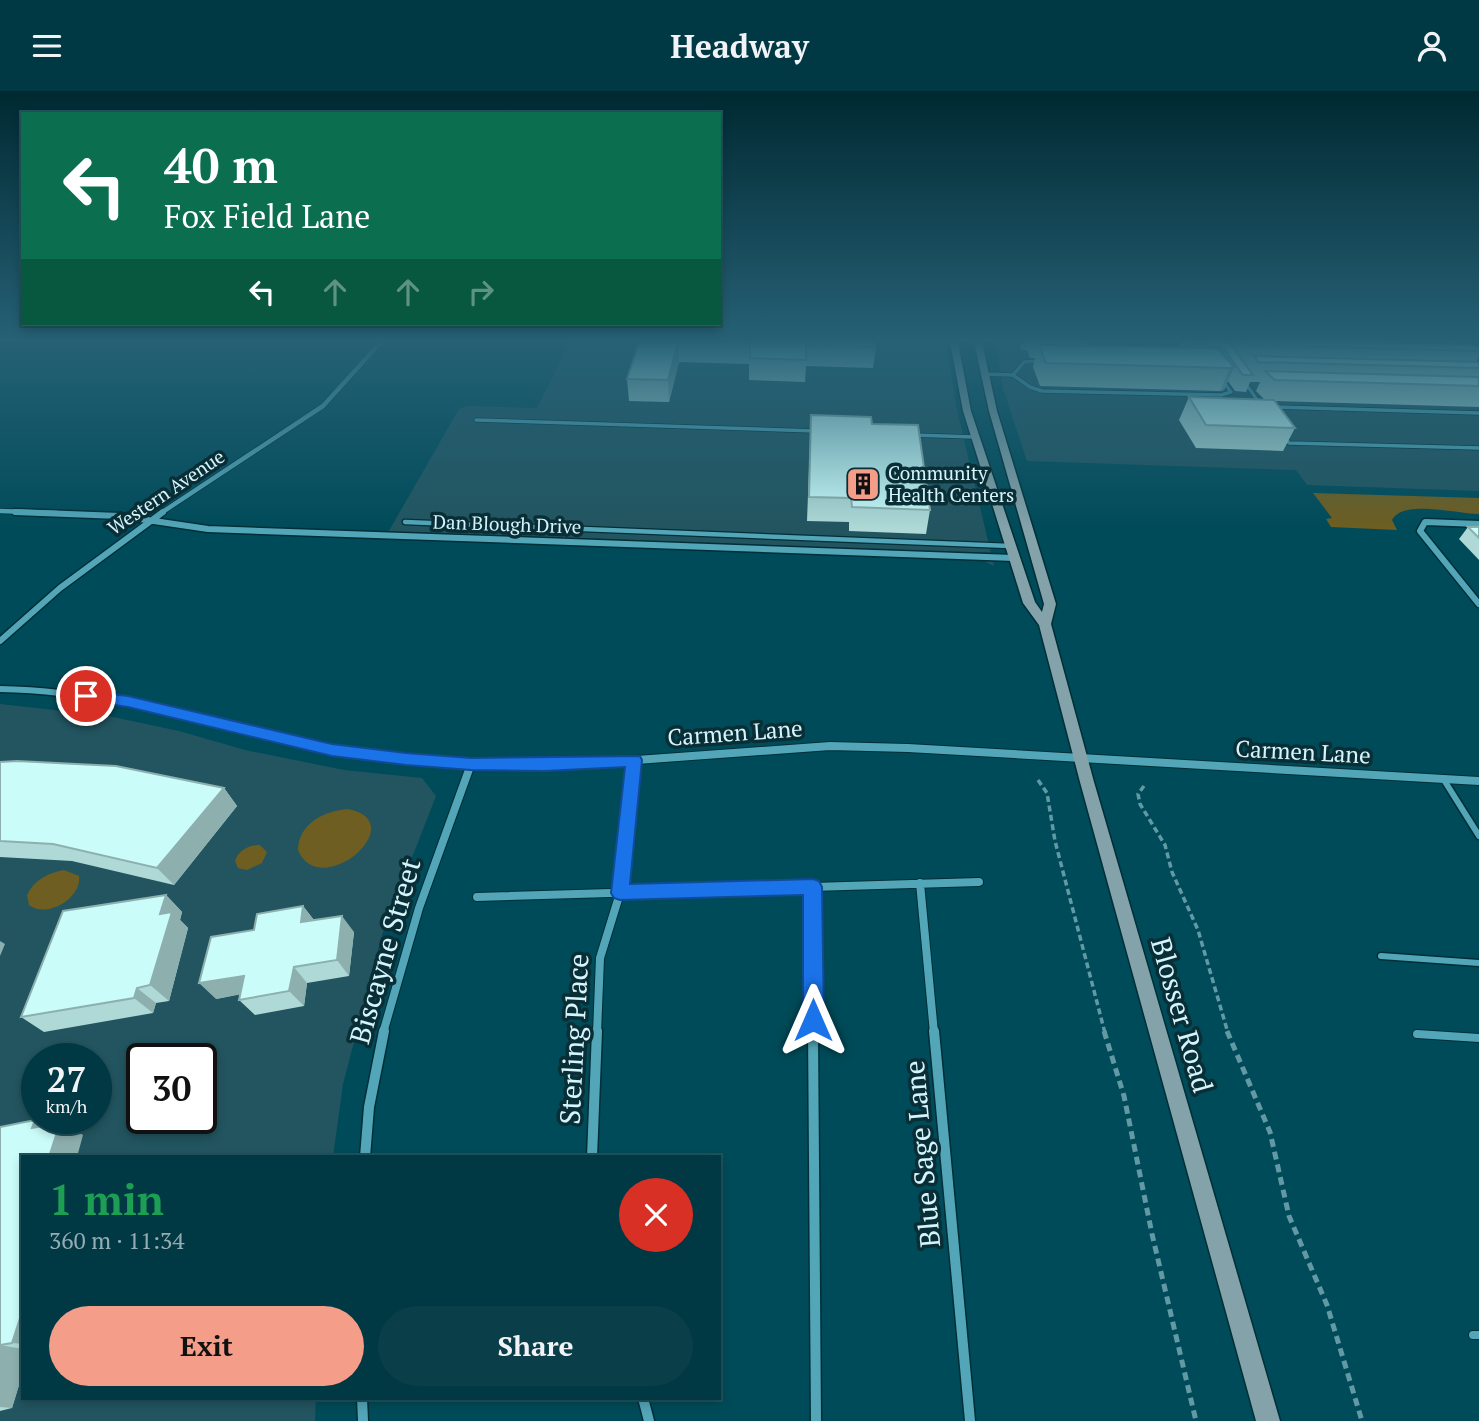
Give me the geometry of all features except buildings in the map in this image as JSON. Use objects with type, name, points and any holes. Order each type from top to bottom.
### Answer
[{"type":"main road","name":"Blosser Road","points":[[966,404],[1029,603],[1045,624],[1080,759],[1268,1421]]},
{"type":"main road","name":"Blosser Road","points":[[992,404],[1050,604],[1045,624]]},
{"type":"street","name":"Western Avenue","points":[[0,641],[60,588],[149,521],[325,404]]},
{"type":"street","name":"Dan Blough Drive","points":[[0,511],[120,516],[208,529],[1014,558]]},
{"type":"street","points":[[1479,524],[1425,522],[1419,531],[1479,604]]},
{"type":"street","name":"Carmen Lane","points":[[0,689],[44,690],[128,701],[332,750],[471,764],[544,765],[830,746],[1479,782]]},
{"type":"street","name":"Sterling Place","points":[[592,1155],[600,958],[620,893],[634,760]]},
{"type":"street","name":"Biscayne Street","points":[[365,1155],[383,1031],[421,901],[471,764]]},
{"type":"street","points":[[477,897],[979,881]]},
{"type":"street","name":"Blue Sage Lane","points":[[920,883],[970,1421]]},
{"type":"street","points":[[813,887],[816,1421]]},
{"type":"street","points":[[362,1400],[363,1421]]},
{"type":"street","points":[[644,1400],[649,1421]]},
{"type":"lane","points":[[1276,407],[1479,413]]},
{"type":"lane","points":[[476,420],[816,432]]},
{"type":"lane","points":[[1282,434],[1289,443],[1479,448]]},
{"type":"lane","points":[[909,435],[975,437]]},
{"type":"lane","points":[[405,522],[1010,546]]},
{"type":"lane","points":[[1444,780],[1479,836]]},
{"type":"lane","points":[[1381,956],[1479,963]]},
{"type":"lane","points":[[1417,1034],[1479,1038]]},
{"type":"path","points":[[1038,780],[1046,793],[1055,841],[1102,1023],[1124,1096],[1152,1234],[1196,1421]]},
{"type":"path","points":[[1144,786],[1138,794],[1140,804],[1165,845],[1172,872],[1198,930],[1226,1028],[1270,1132],[1293,1228],[1327,1305],[1363,1421]]},
{"type":"shaded area","points":[[539,404],[956,404],[994,566],[966,558],[386,536],[459,409],[468,406],[537,408]]},
{"type":"shaded area","points":[[1008,404],[1479,404],[1479,491],[1307,485],[1296,470],[1027,461]]},
{"type":"shaded area","points":[[1313,493],[1479,498],[1479,514],[1431,509],[1407,510],[1392,520],[1397,530],[1331,527],[1326,519],[1332,518]]},
{"type":"shaded area","points":[[0,704],[108,716],[179,731],[245,750],[344,770],[422,778],[436,796],[382,935],[343,1084],[333,1155],[21,1155],[21,1400],[316,1400],[315,1421],[0,1421]]},
{"type":"shaded area","points":[[348,809],[366,817],[371,828],[367,842],[341,864],[324,868],[309,864],[298,850],[303,832],[314,820],[330,812]]},
{"type":"shaded area","points":[[260,845],[267,852],[262,863],[247,870],[238,868],[235,861],[242,851]]},
{"type":"shaded area","points":[[64,870],[79,876],[75,892],[69,899],[54,908],[36,909],[29,905],[27,895],[33,885],[47,875]]},
{"type":"place","name":"Community Health Centers","points":[[863,484]]},
{"type":"route","points":[[86,696],[128,701],[332,750],[406,759],[471,764],[544,765],[634,760],[620,893],[813,887],[813,1020]]}]
